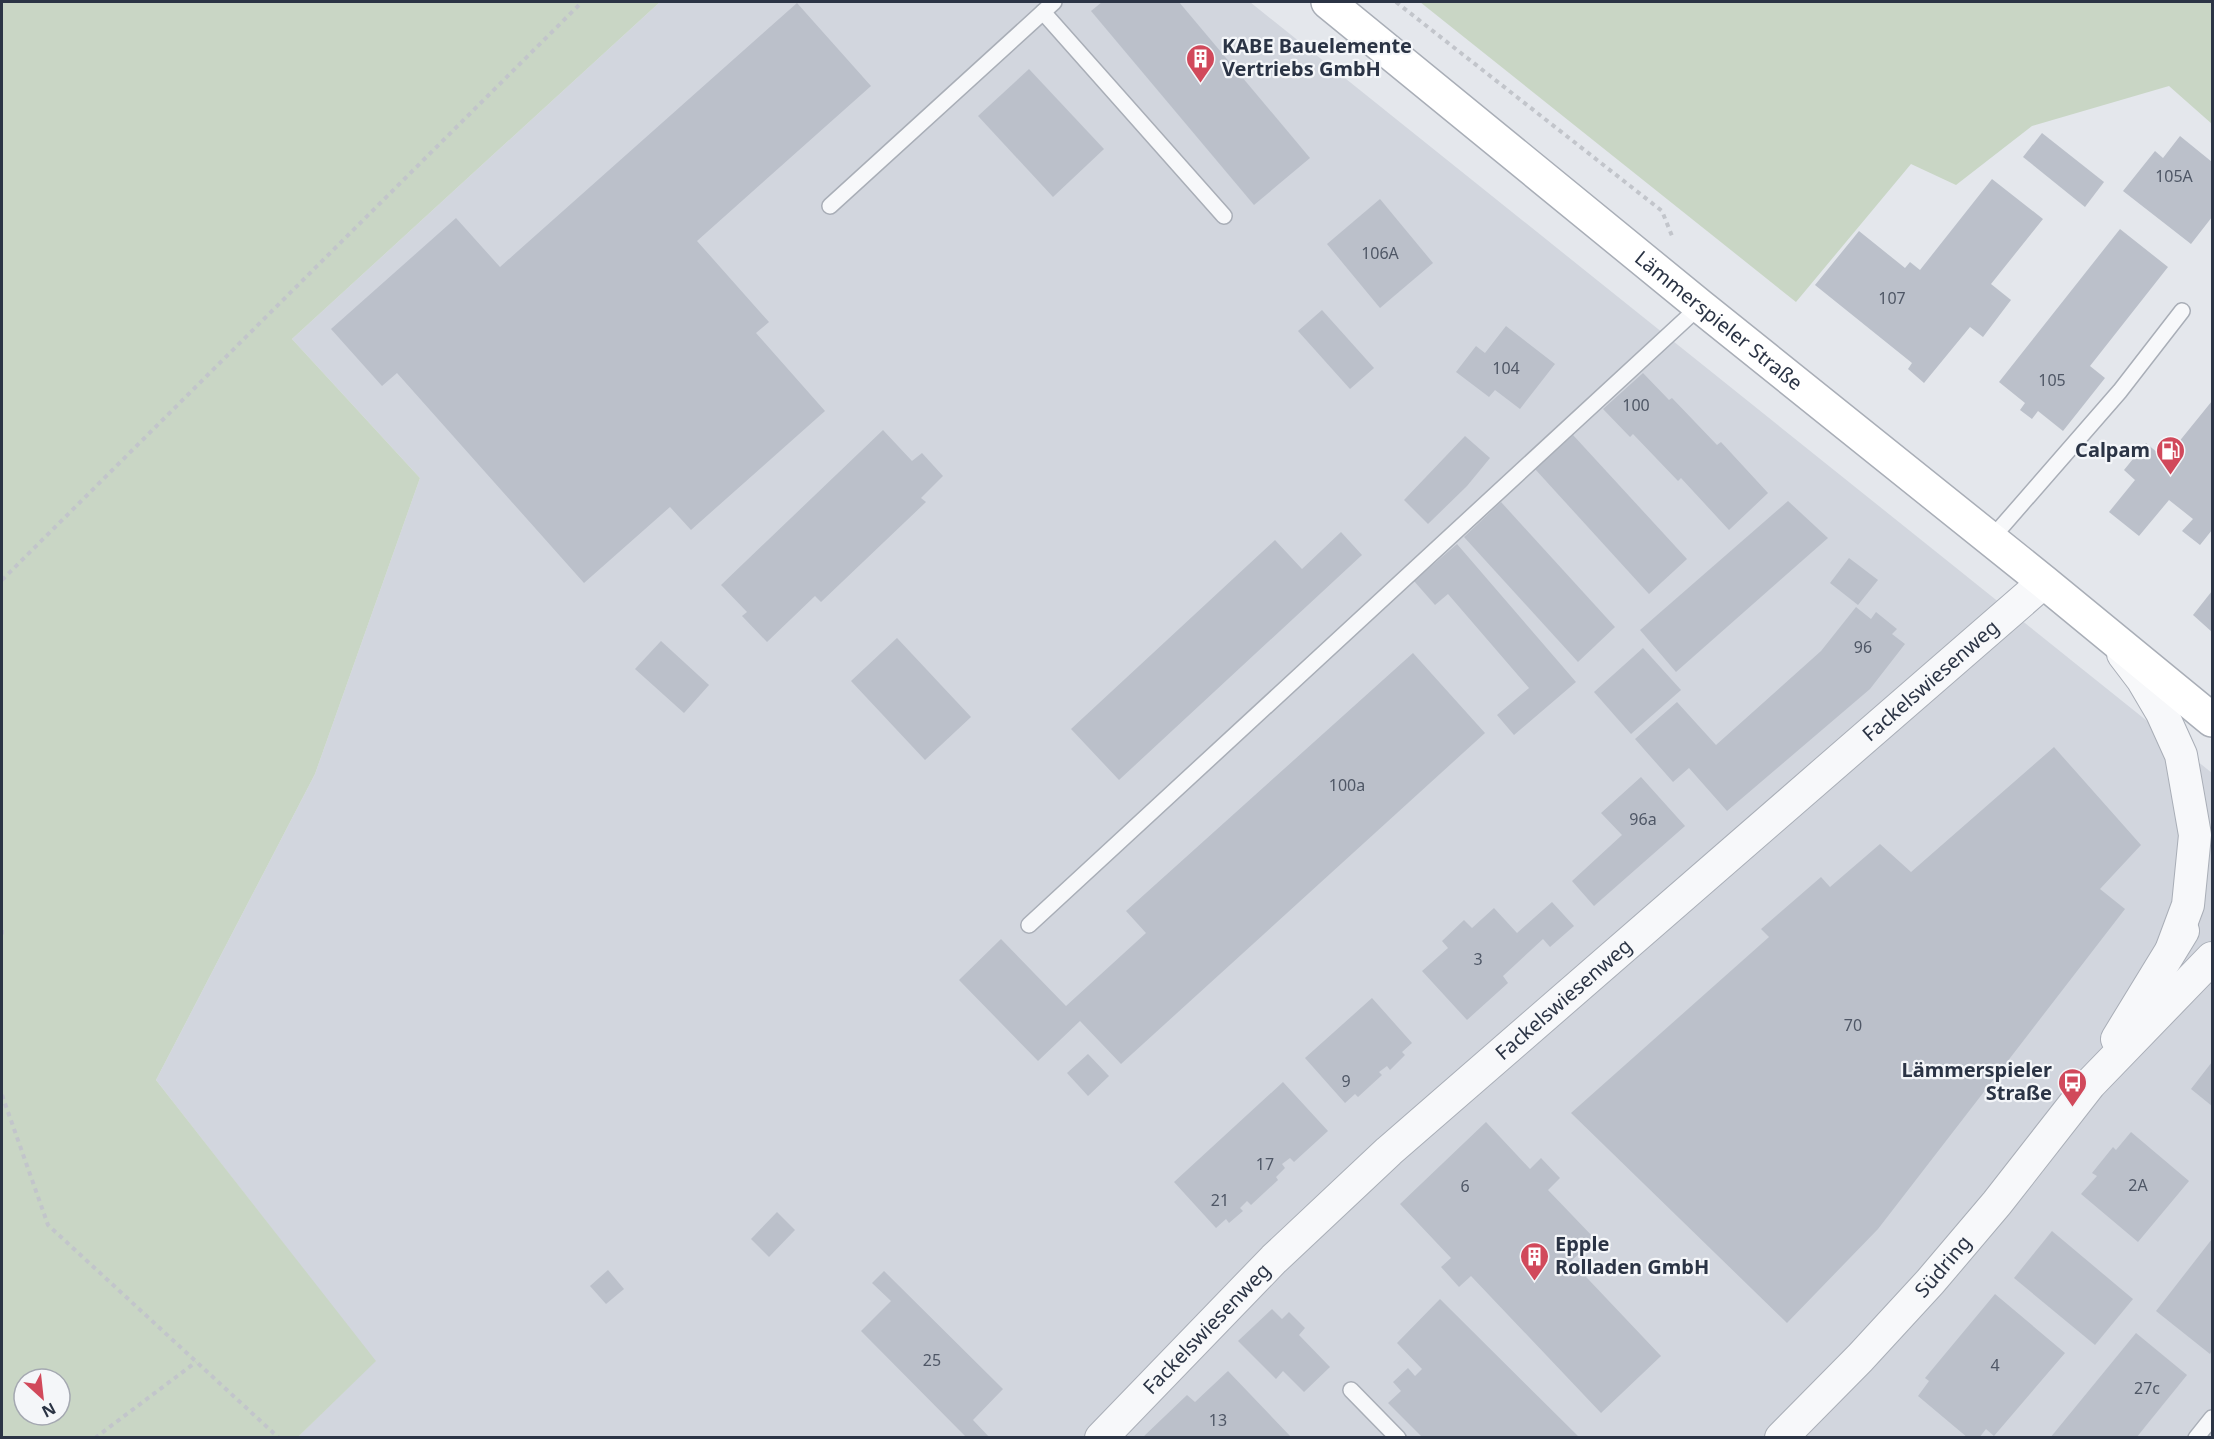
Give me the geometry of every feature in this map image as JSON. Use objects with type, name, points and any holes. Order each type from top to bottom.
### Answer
[{"type":"main road","name":"Lämmerspieler Straße","points":[[1328,2],[2212,720]]},
{"type":"street","name":"Fackelswiesenweg","points":[[1101,1437],[1274,1258],[1389,1151],[2044,582]]},
{"type":"street","name":"Lämmerspieler Straße","points":[[2112,639],[2142,679],[2162,713],[2181,755],[2195,835],[2188,905],[2172,948]]},
{"type":"street","name":"Südring","points":[[2090,1084],[2212,885]]},
{"type":"street","name":"Südring","points":[[1781,1437],[1930,1282],[1997,1203],[2090,1084],[2209,964]]},
{"type":"lane","points":[[830,206],[1049,7],[1224,216]]},
{"type":"lane","points":[[1029,925],[1700,306]]},
{"type":"lane","points":[[1991,539],[2120,391],[2182,311]]},
{"type":"lane","points":[[1351,1390],[1398,1437]]},
{"type":"lane","points":[[2196,1437],[2212,1418]]},
{"type":"path","points":[[2,580],[582,2]]},
{"type":"path","points":[[1396,2],[1662,211],[1675,243]]},
{"type":"path","points":[[2,930],[2,939]]},
{"type":"path","points":[[2,1095],[48,1225],[279,1437]]},
{"type":"path","points":[[95,1437],[196,1362]]},
{"type":"shaded area","points":[[660,2],[1250,2],[2212,773],[2212,1437],[298,1437],[375,1361],[156,1080],[315,774],[420,478],[292,339]]},
{"type":"green space","points":[[2,2],[660,2],[292,339],[420,478],[315,774],[156,1080],[376,1361],[298,1437],[2,1437]]},
{"type":"green space","points":[[1420,2],[2212,2],[2212,124],[2169,86],[2032,126],[1956,185],[1911,164],[1796,302]]},
{"type":"building","name":"KABE Bauelemente Vertriebs GmbH","points":[[1102,2],[1179,2],[1310,158],[1254,205],[1091,11]]},
{"type":"building","points":[[797,3],[871,86],[697,241],[769,322],[756,333],[825,411],[691,530],[670,507],[584,583],[397,373],[382,386],[331,329],[456,218],[500,267]]},
{"type":"building","points":[[1029,69],[1104,149],[1053,197],[978,116]]},
{"type":"building","points":[[2042,133],[2104,182],[2085,207],[2023,157]]},
{"type":"building","points":[[2180,136],[2212,162],[2212,217],[2191,244],[2123,191],[2155,151],[2163,158]]},
{"type":"building","points":[[1992,179],[2043,219],[1991,284],[2011,300],[1983,337],[1970,327],[1924,383],[1908,369],[1912,363],[1815,285],[1859,231],[1905,268],[1910,262],[1920,270]]},
{"type":"building","points":[[1380,199],[1433,263],[1380,308],[1327,244]]},
{"type":"building","points":[[2120,229],[2168,267],[2090,366],[2105,378],[2063,431],[2038,411],[2032,419],[2020,410],[2025,403],[1999,382]]},
{"type":"building","points":[[1322,310],[1374,368],[1350,389],[1298,331]]},
{"type":"building","points":[[1506,326],[1555,364],[1520,409],[1495,390],[1489,397],[1456,372],[1476,346],[1485,353]]},
{"type":"building","points":[[1643,373],[1669,400],[1672,398],[1717,445],[1721,442],[1768,493],[1729,530],[1681,478],[1678,481],[1633,434],[1630,437],[1603,409]]},
{"type":"building","name":"Calpam","points":[[2212,401],[2212,530],[2200,545],[2182,531],[2193,519],[2169,500],[2139,536],[2109,512],[2135,480],[2124,470],[2146,443],[2165,459]]},
{"type":"building","points":[[883,430],[912,461],[922,453],[943,476],[921,498],[926,502],[821,602],[815,596],[767,642],[742,616],[747,612],[721,585]]},
{"type":"building","points":[[1573,435],[1687,559],[1649,594],[1535,469]]},
{"type":"building","points":[[1465,436],[1490,458],[1467,486],[1428,524],[1404,500]]},
{"type":"building","points":[[1788,501],[1828,538],[1676,672],[1640,630]]},
{"type":"building","points":[[1501,502],[1615,627],[1578,662],[1464,537]]},
{"type":"building","points":[[1341,532],[1362,555],[1119,780],[1071,729],[1275,540],[1302,569]]},
{"type":"building","points":[[1457,544],[1576,682],[1514,735],[1497,715],[1529,688],[1448,594],[1435,605],[1414,581]]},
{"type":"building","points":[[1849,558],[1878,580],[1858,605],[1830,583]]},
{"type":"building","points":[[2212,591],[2212,632],[2193,615]]},
{"type":"building","points":[[1856,607],[1871,619],[1876,612],[1897,629],[1892,634],[1905,644],[1870,689],[1727,811],[1689,768],[1673,782],[1635,739],[1677,702],[1716,745],[1821,651]]},
{"type":"building","points":[[897,638],[971,717],[925,760],[851,681]]},
{"type":"building","points":[[661,641],[709,685],[684,713],[635,669]]},
{"type":"building","points":[[1643,648],[1681,690],[1631,734],[1594,692]]},
{"type":"building","points":[[1413,653],[1485,733],[1121,1064],[1080,1021],[1038,1061],[959,980],[1001,939],[1066,1006],[1146,933],[1126,911]]},
{"type":"building","points":[[2054,747],[2141,845],[2100,889],[2125,909],[1878,1229],[1787,1323],[1571,1113],[1769,937],[1761,929],[1821,877],[1830,887],[1880,844],[1911,872]]},
{"type":"building","points":[[1641,777],[1685,826],[1594,906],[1572,881],[1622,835],[1601,813]]},
{"type":"building","points":[[1552,902],[1574,926],[1550,947],[1543,939],[1503,976],[1508,983],[1467,1020],[1422,971],[1448,948],[1442,941],[1464,920],[1472,928],[1494,908],[1517,933]]},
{"type":"building","points":[[1372,998],[1412,1043],[1402,1052],[1405,1055],[1390,1070],[1387,1066],[1379,1072],[1382,1075],[1358,1097],[1355,1094],[1345,1103],[1305,1058]]},
{"type":"building","points":[[1088,1054],[1109,1076],[1088,1096],[1067,1073]]},
{"type":"building","points":[[2212,1062],[2212,1106],[2191,1089]]},
{"type":"building","points":[[1283,1082],[1328,1131],[1294,1162],[1290,1158],[1282,1164],[1285,1168],[1276,1177],[1278,1180],[1251,1205],[1247,1201],[1240,1208],[1243,1211],[1229,1223],[1226,1219],[1216,1228],[1174,1182]]},
{"type":"building","name":"Epple Rolladen GmbH","points":[[1486,1122],[1530,1169],[1541,1158],[1560,1178],[1548,1190],[1595,1239],[1571,1261],[1661,1356],[1601,1413],[1471,1276],[1459,1287],[1441,1267],[1451,1258],[1400,1204]]},
{"type":"building","points":[[2131,1132],[2189,1181],[2138,1242],[2081,1194],[2097,1176],[2092,1173],[2113,1147],[2116,1150]]},
{"type":"building","points":[[777,1212],[795,1230],[769,1257],[751,1239]]},
{"type":"building","points":[[2052,1231],[2133,1299],[2095,1345],[2014,1278]]},
{"type":"building","points":[[2212,1239],[2212,1350],[2210,1354],[2156,1311]]},
{"type":"building","points":[[608,1270],[624,1289],[606,1304],[590,1286]]},
{"type":"building","points":[[884,1271],[1003,1389],[973,1420],[990,1438],[967,1438],[861,1331],[891,1301],[872,1283]]},
{"type":"building","points":[[1995,1294],[2065,1353],[1994,1436],[1986,1429],[1979,1438],[1968,1438],[1918,1396],[1929,1381],[1925,1378]]},
{"type":"building","points":[[1440,1299],[1580,1438],[1423,1438],[1388,1403],[1401,1391],[1393,1382],[1408,1368],[1415,1376],[1422,1369],[1397,1343]]},
{"type":"building","points":[[1272,1309],[1282,1319],[1289,1312],[1305,1328],[1299,1335],[1330,1367],[1304,1392],[1283,1371],[1276,1379],[1238,1341]]},
{"type":"building","points":[[2136,1333],[2187,1375],[2136,1438],[2050,1438]]},
{"type":"building","points":[[1228,1371],[1292,1438],[1142,1438],[1187,1395],[1195,1402]]},
{"type":"place","name":"KABE Bauelemente Vertriebs GmbH","points":[[1201,84]]},
{"type":"place","name":"Calpam","points":[[2171,476]]},
{"type":"place","name":"Lämmerspieler Straße","points":[[2073,1108]]},
{"type":"place","name":"Epple Rolladen GmbH","points":[[1534,1282]]}]
